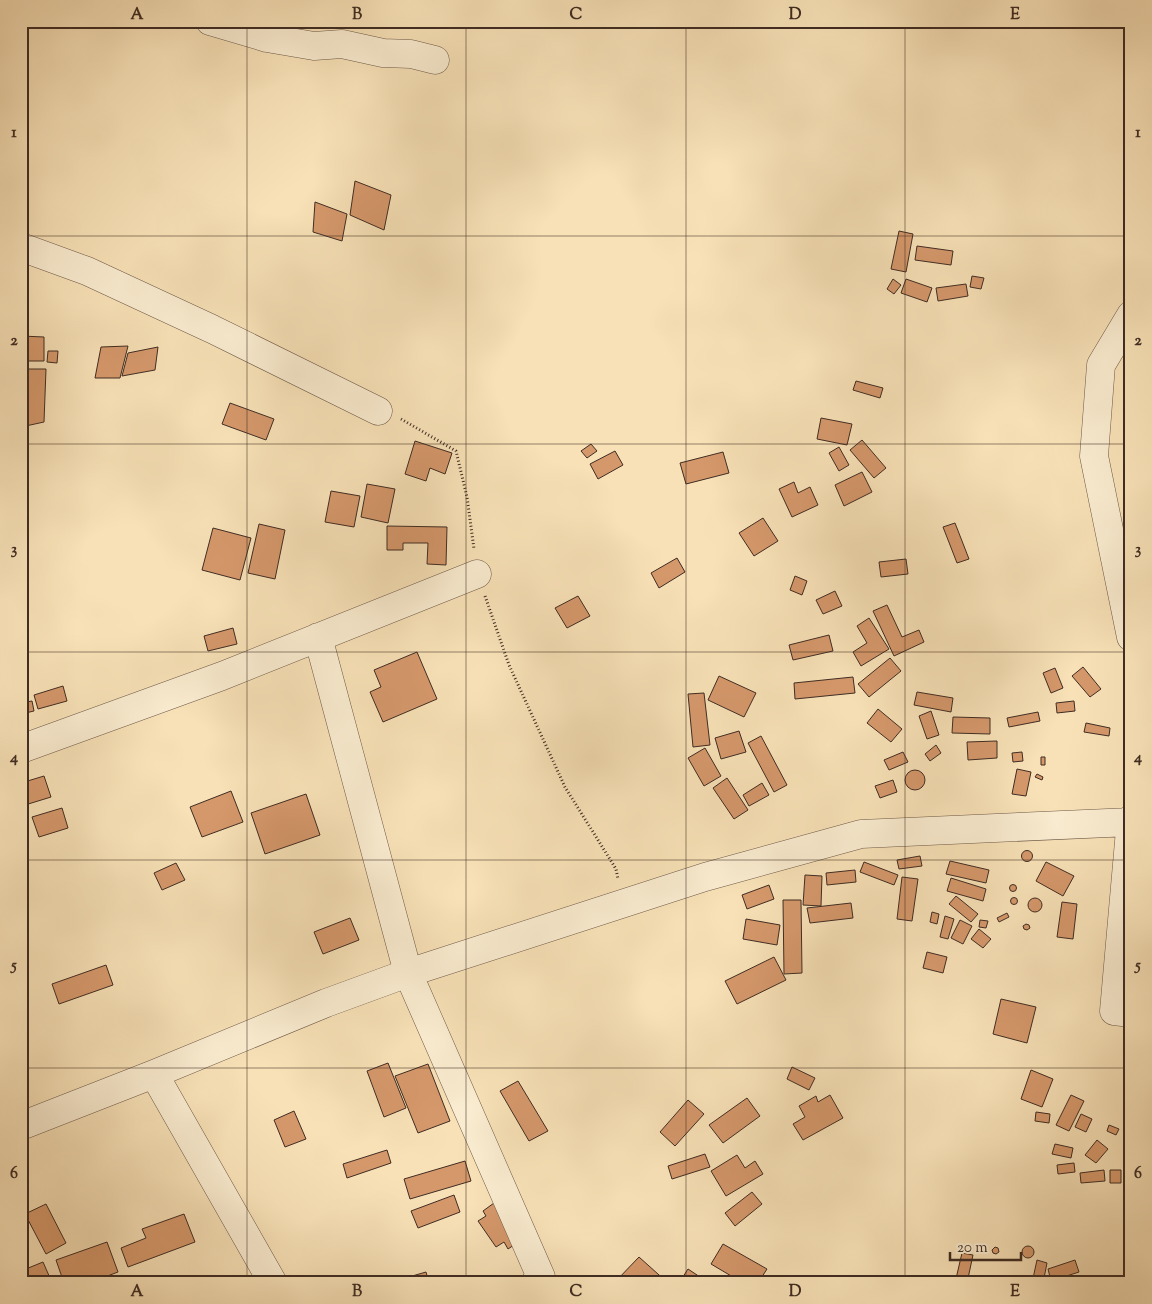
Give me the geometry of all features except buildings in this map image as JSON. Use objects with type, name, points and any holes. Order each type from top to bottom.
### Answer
[{"type":"street","points":[[210,21],[286,42],[314,46],[342,44],[383,53],[411,54],[435,60]]},
{"type":"street","points":[[21,247],[87,270],[378,411]]},
{"type":"street","points":[[1131,315],[1101,365],[1094,456],[1131,637]]},
{"type":"street","points":[[21,748],[222,676],[477,574]]},
{"type":"street","points":[[318,637],[408,972],[541,1277],[535,1283]]},
{"type":"street","points":[[21,1126],[154,1074],[326,1003],[408,972],[705,877],[861,834],[1130,821],[1114,1011],[1131,1013]]},
{"type":"street","points":[[154,1074],[273,1283]]},
{"type":"path","points":[[378,411],[404,420],[456,451],[468,497],[477,574],[509,665],[565,787],[616,869],[622,904]]}]
